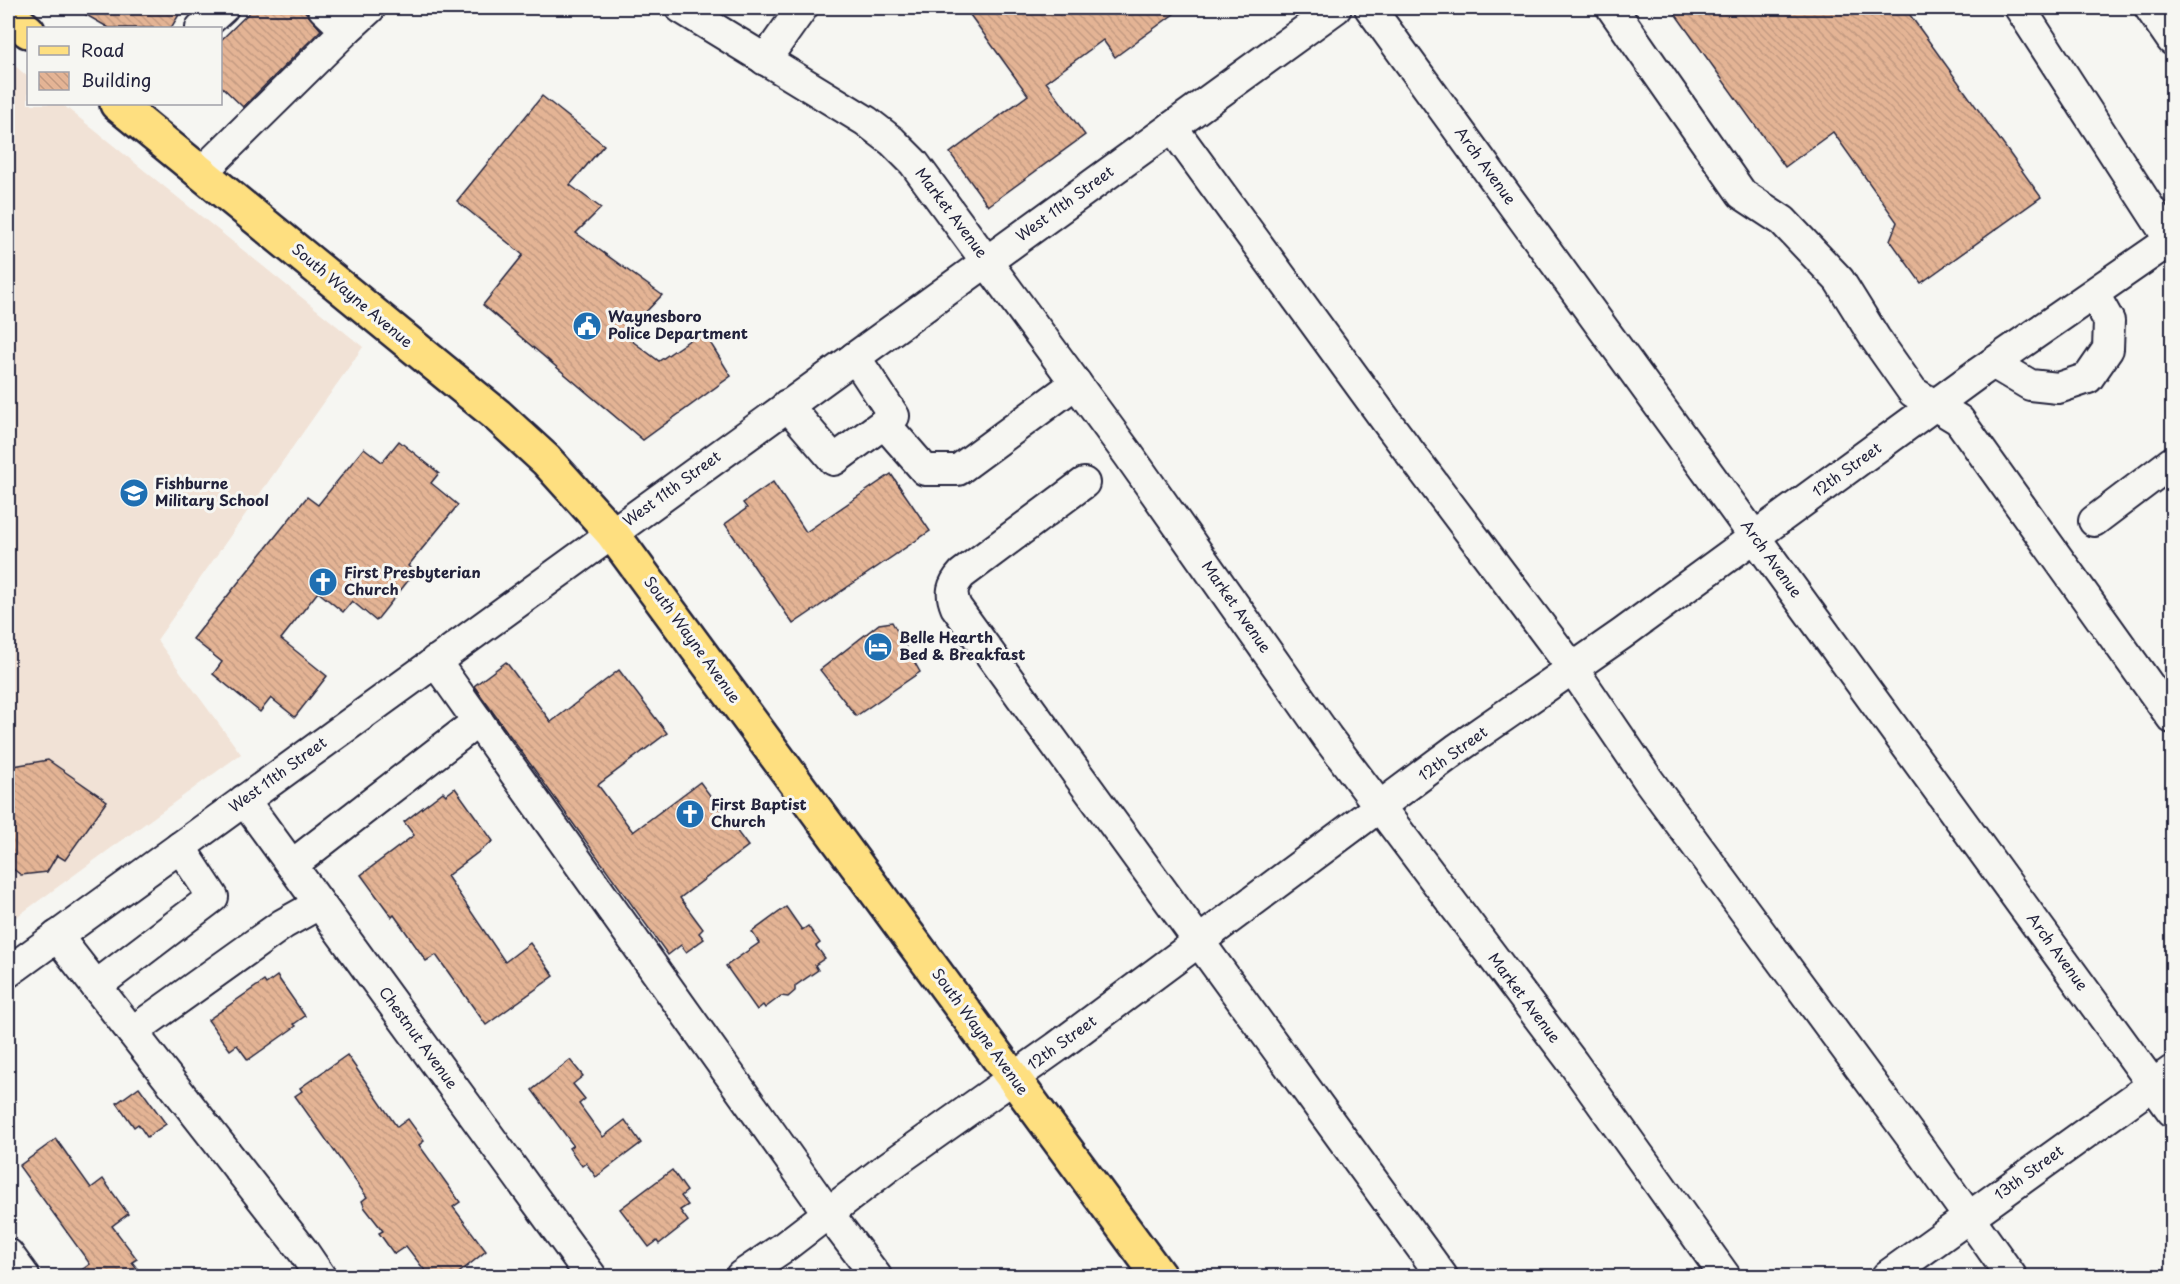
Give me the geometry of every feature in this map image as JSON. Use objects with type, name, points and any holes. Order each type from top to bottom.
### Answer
[{"type":"main road","points":[[8,14],[27,31]]},
{"type":"main road","name":"South Wayne Avenue","points":[[120,105],[497,415],[546,460],[612,533],[1159,1276]]},
{"type":"street","points":[[202,27],[223,8]]},
{"type":"street","points":[[323,8],[346,30]]},
{"type":"street","points":[[202,172],[370,8]]},
{"type":"street","name":"Market Avenue","points":[[681,8],[866,121],[914,163],[1076,382],[1327,737],[1573,1063],[1725,1276]]},
{"type":"street","points":[[765,60],[802,8]]},
{"type":"street","name":"West 11th Street","points":[[8,972],[1336,8]]},
{"type":"street","name":"Arch Avenue","points":[[1370,8],[1755,537],[2163,1078],[2172,1111]]},
{"type":"street","points":[[1612,8],[1742,194],[1783,221],[1839,280],[1875,338],[1913,392],[1959,420],[2172,718]]},
{"type":"street","points":[[2020,8],[2172,241]]},
{"type":"street","points":[[2150,8],[2172,40]]},
{"type":"street","points":[[1172,127],[1387,422],[1573,669],[1648,781],[2011,1276]]},
{"type":"street","name":"12th Street","points":[[741,1276],[884,1170],[1014,1078],[1382,807],[1458,748],[1573,669],[1993,363],[2172,241]]},
{"type":"street","points":[[1993,363],[2030,384],[2058,388],[2088,378],[2108,349],[2109,321],[2094,294]]},
{"type":"street","points":[[787,405],[834,460],[894,416],[855,357]]},
{"type":"street","points":[[884,423],[926,470],[958,470],[1076,382]]},
{"type":"street","points":[[2094,521],[2172,462]]},
{"type":"street","points":[[1084,483],[962,574],[952,590],[952,599],[956,608],[1442,1276]]},
{"type":"street","points":[[435,661],[828,1213],[876,1276]]},
{"type":"street","points":[[292,865],[478,721]]},
{"type":"street","name":"Chestnut Avenue","points":[[244,800],[591,1276]]},
{"type":"street","points":[[96,986],[213,897],[180,847]]},
{"type":"street","points":[[132,1032],[283,924],[319,904]]},
{"type":"street","points":[[57,936],[303,1251],[320,1276]]},
{"type":"street","name":"13th Street","points":[[1887,1276],[2163,1078]]},
{"type":"street","points":[[8,1254],[24,1276]]},
{"type":"shaded area","name":"Fishburne Military School","points":[[8,60],[27,76],[27,105],[63,105],[363,347],[157,640],[241,754],[8,923]]},
{"type":"building","points":[[74,8],[183,8],[172,27],[107,27]]},
{"type":"building","points":[[254,8],[302,8],[321,30],[243,107],[222,87],[222,39]]},
{"type":"building","points":[[965,8],[1182,8],[1115,57],[1103,40],[1046,82],[1085,135],[988,206],[950,153],[1028,95]]},
{"type":"building","points":[[1671,8],[1905,8],[2041,197],[1921,283],[1890,240],[1897,222],[1833,132],[1785,167]]},
{"type":"building","points":[[542,96],[604,145],[570,185],[601,208],[576,233],[662,295],[624,335],[659,361],[703,331],[731,376],[643,440],[483,305],[523,255],[457,201]]},
{"type":"building","name":"First Presbyterian Church","points":[[399,441],[439,473],[431,483],[458,505],[408,566],[415,572],[376,621],[352,601],[343,612],[318,592],[281,639],[327,676],[295,717],[271,698],[260,712],[213,674],[222,662],[193,639],[307,497],[318,505],[364,448],[382,462]]},
{"type":"building","points":[[891,474],[930,531],[793,624],[725,524],[747,508],[743,503],[773,482],[806,532]]},
{"type":"building","name":"Belle Hearth Bed & Breakfast","points":[[892,622],[920,672],[856,716],[820,670],[879,624]]},
{"type":"building","name":"First Baptist Church","points":[[506,662],[551,722],[619,670],[667,733],[598,785],[633,832],[700,782],[748,846],[680,898],[703,929],[699,933],[704,939],[686,952],[681,945],[668,955],[474,686]]},
{"type":"building","points":[[48,760],[107,801],[65,860],[57,855],[47,872],[21,875],[8,865],[8,767]]},
{"type":"building","points":[[455,788],[493,841],[447,876],[505,962],[530,943],[554,976],[486,1025],[436,955],[426,961],[394,915],[392,917],[361,875],[414,835],[404,822],[443,792],[446,795]]},
{"type":"building","points":[[786,907],[802,930],[808,926],[820,943],[816,946],[825,958],[815,965],[818,970],[795,986],[795,991],[788,997],[781,996],[765,1008],[763,1005],[757,1010],[726,966],[759,943],[752,932]]},
{"type":"building","points":[[277,976],[305,1016],[294,1024],[296,1026],[248,1060],[237,1045],[230,1050],[208,1020],[264,981],[266,984]]},
{"type":"building","points":[[347,1055],[397,1127],[408,1119],[424,1141],[419,1145],[460,1202],[453,1207],[486,1251],[455,1276],[429,1276],[406,1246],[394,1254],[379,1233],[383,1231],[365,1208],[362,1201],[367,1197],[295,1096],[302,1091],[300,1088]]},
{"type":"building","points":[[570,1060],[583,1076],[573,1084],[585,1099],[579,1104],[603,1137],[625,1120],[641,1143],[596,1177],[586,1163],[582,1166],[569,1148],[573,1145],[532,1090]]},
{"type":"building","points":[[139,1087],[166,1124],[147,1137],[138,1124],[134,1127],[117,1103]]},
{"type":"building","points":[[56,1139],[91,1188],[103,1179],[128,1214],[112,1226],[137,1259],[132,1262],[143,1276],[73,1276],[90,1264],[19,1166]]},
{"type":"building","points":[[672,1170],[687,1191],[681,1196],[688,1205],[680,1210],[688,1221],[659,1244],[657,1241],[649,1247],[620,1209]]},
{"type":"place","name":"Waynesboro Police Department","points":[[587,326]]},
{"type":"place","name":"Fishburne Military School","points":[[134,493]]},
{"type":"place","name":"First Presbyterian Church","points":[[323,582]]},
{"type":"place","name":"Belle Hearth Bed & Breakfast","points":[[878,647]]},
{"type":"place","name":"First Baptist Church","points":[[690,814]]}]
